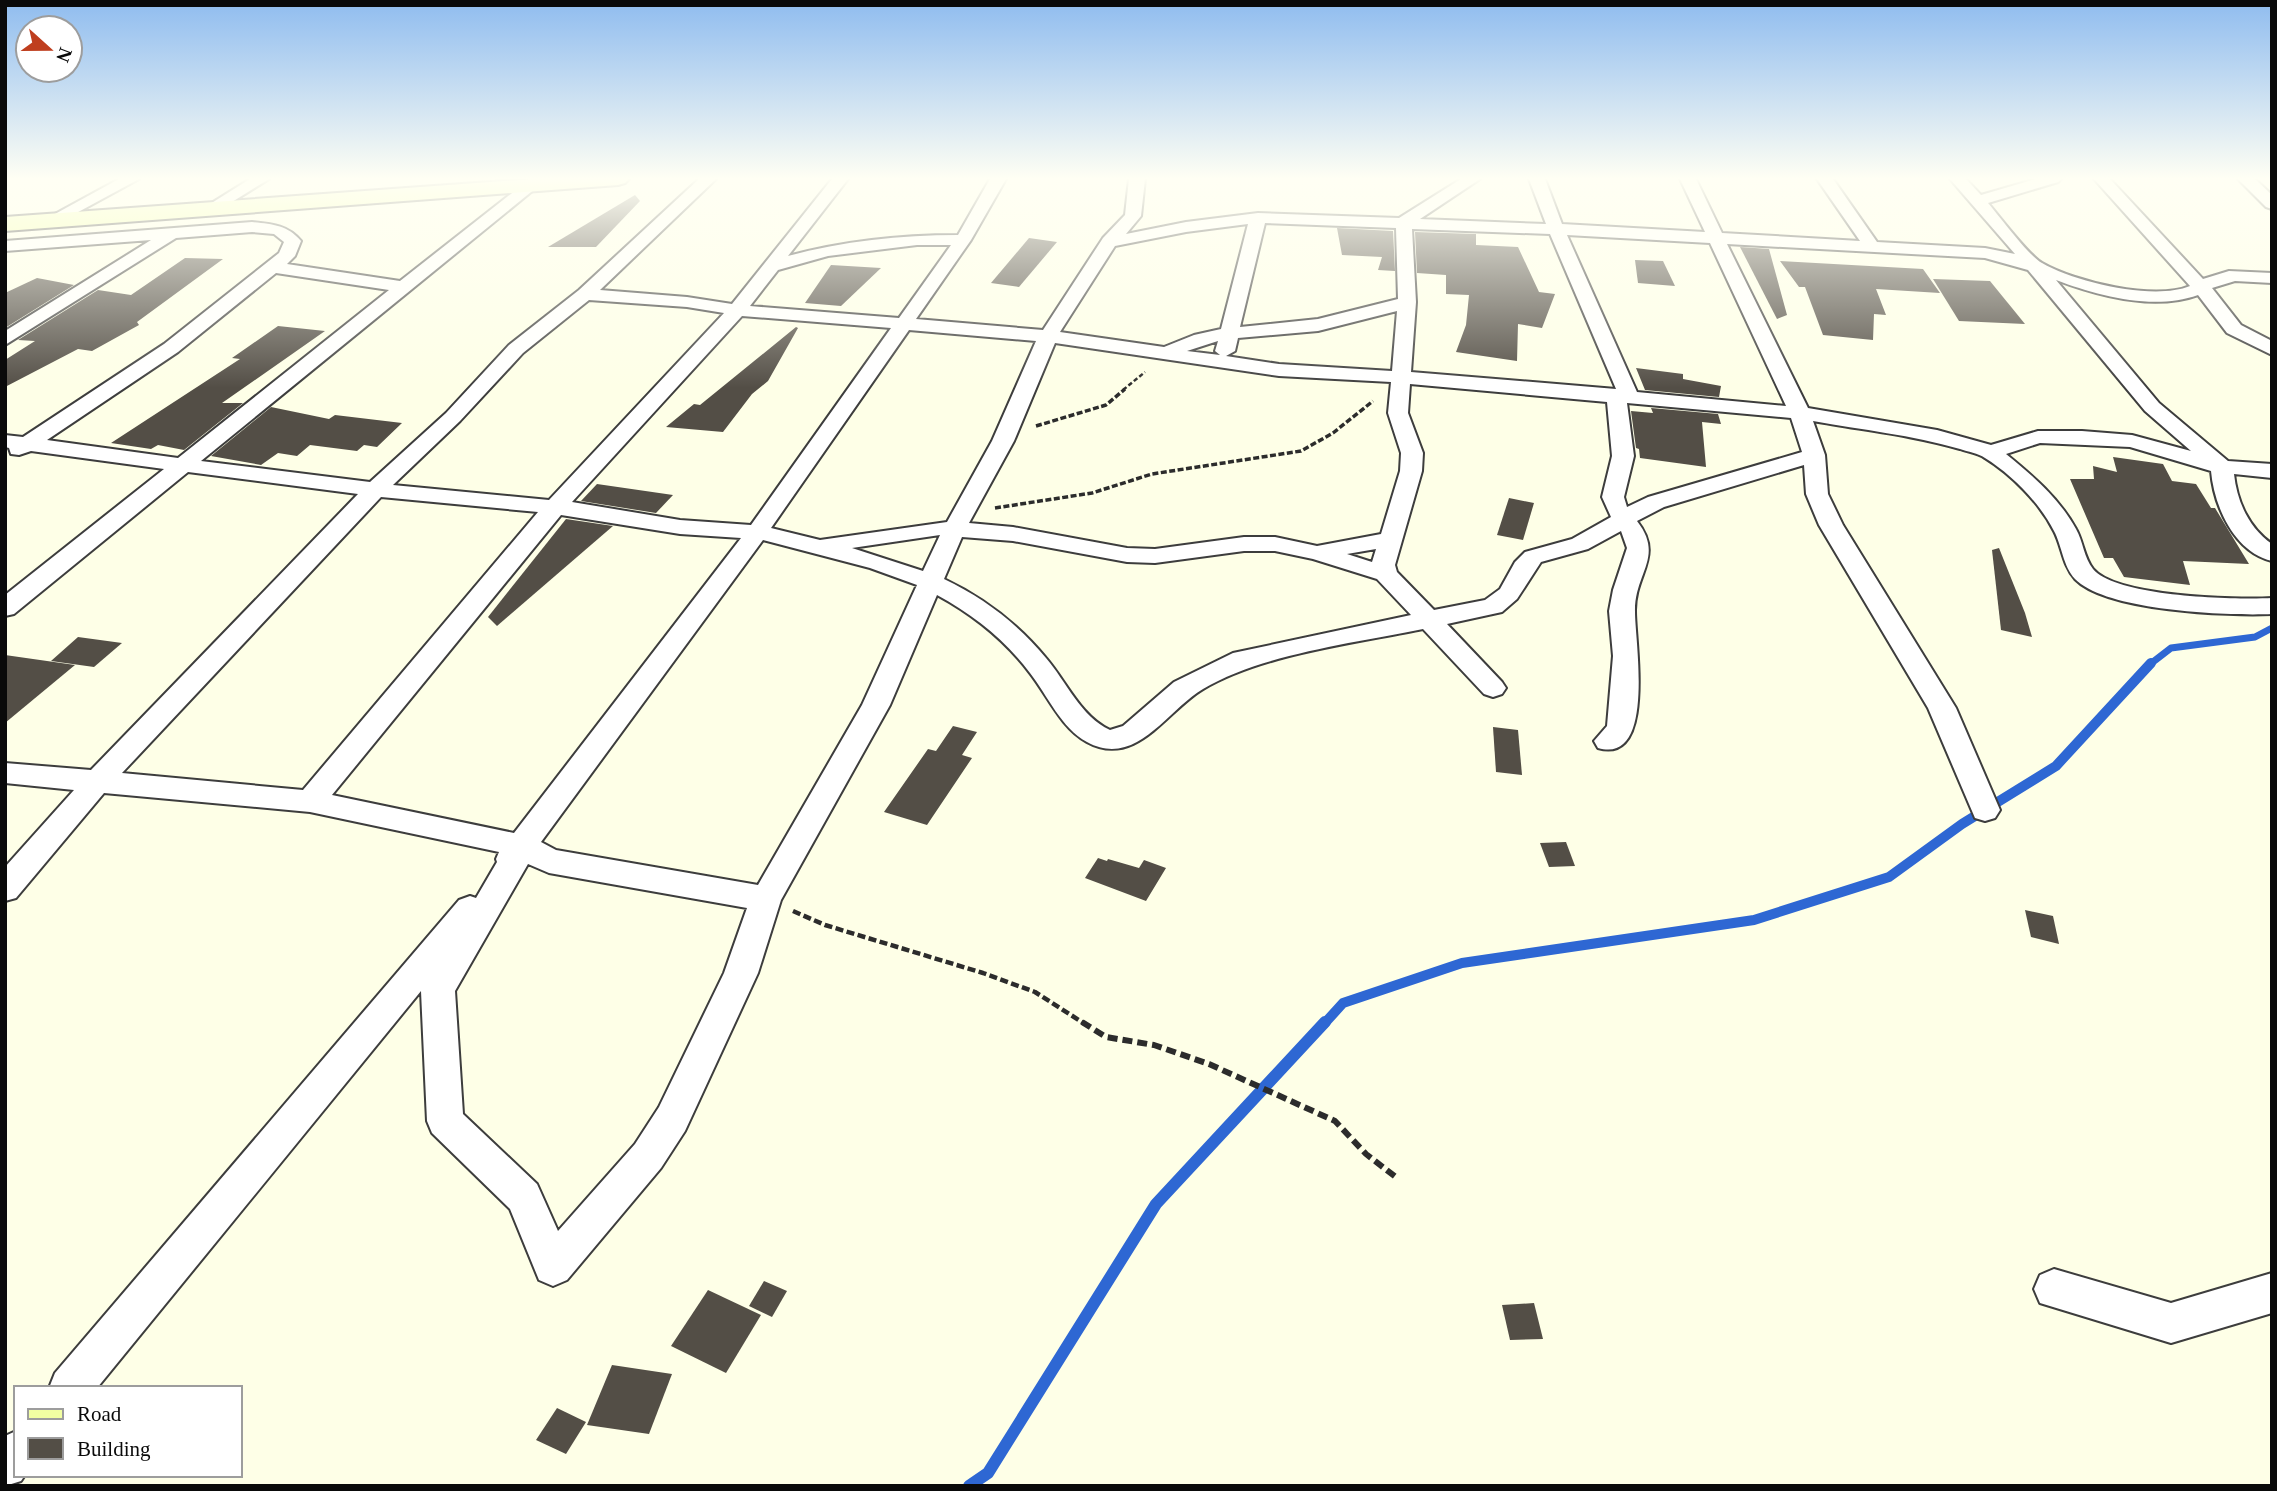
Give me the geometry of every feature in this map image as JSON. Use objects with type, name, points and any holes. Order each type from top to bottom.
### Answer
[{"type":"street","points":[[5,339],[147,249]]},
{"type":"street","points":[[5,458],[16,442],[171,348],[273,267],[286,256],[289,249]]},
{"type":"street","points":[[5,608],[452,249]]},
{"type":"street","points":[[5,889],[97,782],[376,489],[453,417],[516,349],[585,294],[634,249]]},
{"type":"street","points":[[310,800],[555,507],[737,310],[786,249]]},
{"type":"street","points":[[772,266],[827,251],[847,249]]},
{"type":"street","points":[[72,1386],[523,846],[757,532],[956,249]]},
{"type":"street","points":[[523,846],[438,990],[445,1121],[524,1197],[553,1266],[648,1156],[672,1119],[741,973],[766,899],[876,705],[959,521],[1003,441],[1048,336],[1105,249]]},
{"type":"street","points":[[1220,365],[1251,249]]},
{"type":"street","points":[[1405,249],[1407,302],[1398,414],[1412,453],[1411,471],[1383,565],[1386,574],[1426,619],[1493,688]]},
{"type":"street","points":[[1564,249],[1623,396],[1623,456],[1613,498],[1616,508],[1637,536],[1639,548],[1625,590],[1622,611],[1626,656],[1621,729],[1608,741]]},
{"type":"street","points":[[1723,249],[1800,413],[1814,455],[1817,494],[1831,525],[1942,708],[1985,810]]},
{"type":"street","points":[[1909,249],[2004,255],[2080,284],[2113,291],[2177,296],[2222,277],[2272,278]]},
{"type":"street","points":[[2019,249],[2152,407],[2222,467],[2223,486],[2234,513],[2259,548],[2272,554]]},
{"type":"street","points":[[2165,249],[2234,329],[2272,349]]},
{"type":"street","points":[[273,267],[404,287]]},
{"type":"street","points":[[585,294],[687,302],[737,310],[1048,336],[1220,365],[1623,396],[1800,413],[1937,436],[1991,452],[2048,504],[2067,532],[2085,575],[2104,587],[2165,601],[2217,606],[2272,606]]},
{"type":"street","points":[[1164,355],[1192,342],[1230,333],[1331,322],[1407,302]]},
{"type":"street","points":[[1991,452],[2038,437],[2082,437],[2132,441],[2222,467],[2272,471]]},
{"type":"street","points":[[16,442],[182,466],[467,500],[555,507],[684,528],[757,532],[818,546],[909,573],[979,606],[1004,626],[1038,664],[1084,727],[1098,737],[1114,741],[1124,739],[1135,731],[1178,692],[1213,671],[1242,659],[1493,606],[1504,600],[1517,584],[1527,562],[1534,556],[1580,544],[1624,517],[1699,488],[1814,455]]},
{"type":"street","points":[[818,546],[959,521],[1127,555],[1155,556],[1244,544],[1275,544],[1318,553],[1386,574]]},
{"type":"street","points":[[1318,553],[1390,539]]},
{"type":"street","points":[[5,773],[310,800],[523,846],[549,861],[766,899]]},
{"type":"street","points":[[2054,1289],[2171,1323],[2272,1293]]},
{"type":"path","points":[[1003,441],[1029,428],[1106,405],[1164,355]]},
{"type":"path","points":[[959,521],[1079,496],[1152,474],[1301,451],[1333,433],[1401,381]]},
{"type":"path","points":[[766,899],[825,925],[983,973],[1035,992],[1106,1037],[1154,1045],[1209,1064],[1335,1121],[1366,1154],[1397,1178]]},
{"type":"building","points":[[1020,249],[1051,249],[1019,287],[991,283]]},
{"type":"building","points":[[1341,249],[1394,249],[1395,271],[1378,270],[1382,257],[1342,255]]},
{"type":"building","points":[[1416,249],[1519,249],[1539,292],[1555,294],[1542,328],[1518,324],[1517,361],[1456,352],[1466,325],[1469,295],[1446,294],[1446,275],[1417,273]]},
{"type":"building","points":[[1741,249],[1769,249],[1787,315],[1777,319]]},
{"type":"building","points":[[185,258],[223,259],[137,322],[139,325],[92,351],[78,349],[5,387],[5,360],[35,341],[18,340],[98,290],[131,295]]},
{"type":"building","points":[[1635,260],[1663,261],[1675,286],[1638,283]]},
{"type":"building","points":[[1780,261],[1923,269],[1940,293],[1876,289],[1886,315],[1874,314],[1873,340],[1823,335],[1805,287],[1799,287]]},
{"type":"building","points":[[831,265],[881,268],[841,306],[805,303]]},
{"type":"building","points":[[37,278],[74,285],[5,328],[5,293]]},
{"type":"building","points":[[1933,279],[1990,281],[2025,324],[1959,321]]},
{"type":"building","points":[[278,326],[325,331],[222,403],[243,403],[184,450],[158,445],[151,449],[111,443],[240,359],[232,358]]},
{"type":"building","points":[[798,328],[768,381],[752,394],[723,432],[666,427],[694,404],[700,405]]},
{"type":"building","points":[[1636,368],[1683,374],[1683,379],[1721,386],[1719,397],[1645,390]]},
{"type":"building","points":[[271,407],[329,419],[335,415],[402,423],[377,447],[364,445],[357,451],[310,445],[297,456],[278,453],[261,465],[211,456]]},
{"type":"building","points":[[1651,408],[1718,414],[1721,424],[1702,422],[1706,467],[1640,458],[1631,411],[1653,413]]},
{"type":"building","points":[[2113,457],[2163,464],[2172,481],[2196,484],[2211,508],[2215,508],[2249,564],[2183,561],[2190,585],[2124,577],[2113,558],[2104,558],[2070,479],[2094,479],[2093,466],[2117,472]]},
{"type":"building","points":[[597,484],[673,495],[656,513],[581,501]]},
{"type":"building","points":[[1509,498],[1534,503],[1523,540],[1497,535]]},
{"type":"building","points":[[566,519],[613,526],[497,626],[488,617]]},
{"type":"building","points":[[1999,548],[2032,637],[2001,630],[1992,550]]},
{"type":"building","points":[[78,637],[122,643],[94,667],[51,661]]},
{"type":"building","points":[[5,655],[75,665],[5,723]]},
{"type":"building","points":[[953,726],[977,732],[962,755],[972,758],[927,825],[884,812],[928,749],[936,751]]},
{"type":"building","points":[[1493,727],[1518,730],[1522,775],[1496,772]]},
{"type":"building","points":[[1566,842],[1575,866],[1549,867],[1540,843]]},
{"type":"building","points":[[1098,858],[1139,868],[1144,860],[1166,868],[1146,901],[1085,878]]},
{"type":"building","points":[[2025,910],[2053,916],[2059,944],[2031,937]]},
{"type":"building","points":[[764,1281],[787,1291],[772,1317],[749,1306]]},
{"type":"building","points":[[708,1290],[761,1315],[726,1373],[671,1346]]},
{"type":"building","points":[[1534,1303],[1543,1339],[1510,1340],[1502,1305]]},
{"type":"building","points":[[612,1365],[672,1374],[649,1434],[587,1425]]},
{"type":"building","points":[[557,1408],[586,1422],[566,1454],[536,1440]]},
{"type":"waterway","points":[[2150,665],[2171,648],[2255,637],[2272,628]]},
{"type":"waterway","points":[[1324,1024],[1343,1003],[1462,963],[1754,920],[1889,877],[1962,824],[2056,766],[2150,665]]},
{"type":"waterway","points":[[969,1486],[988,1473],[1156,1204],[1325,1022]]}]
